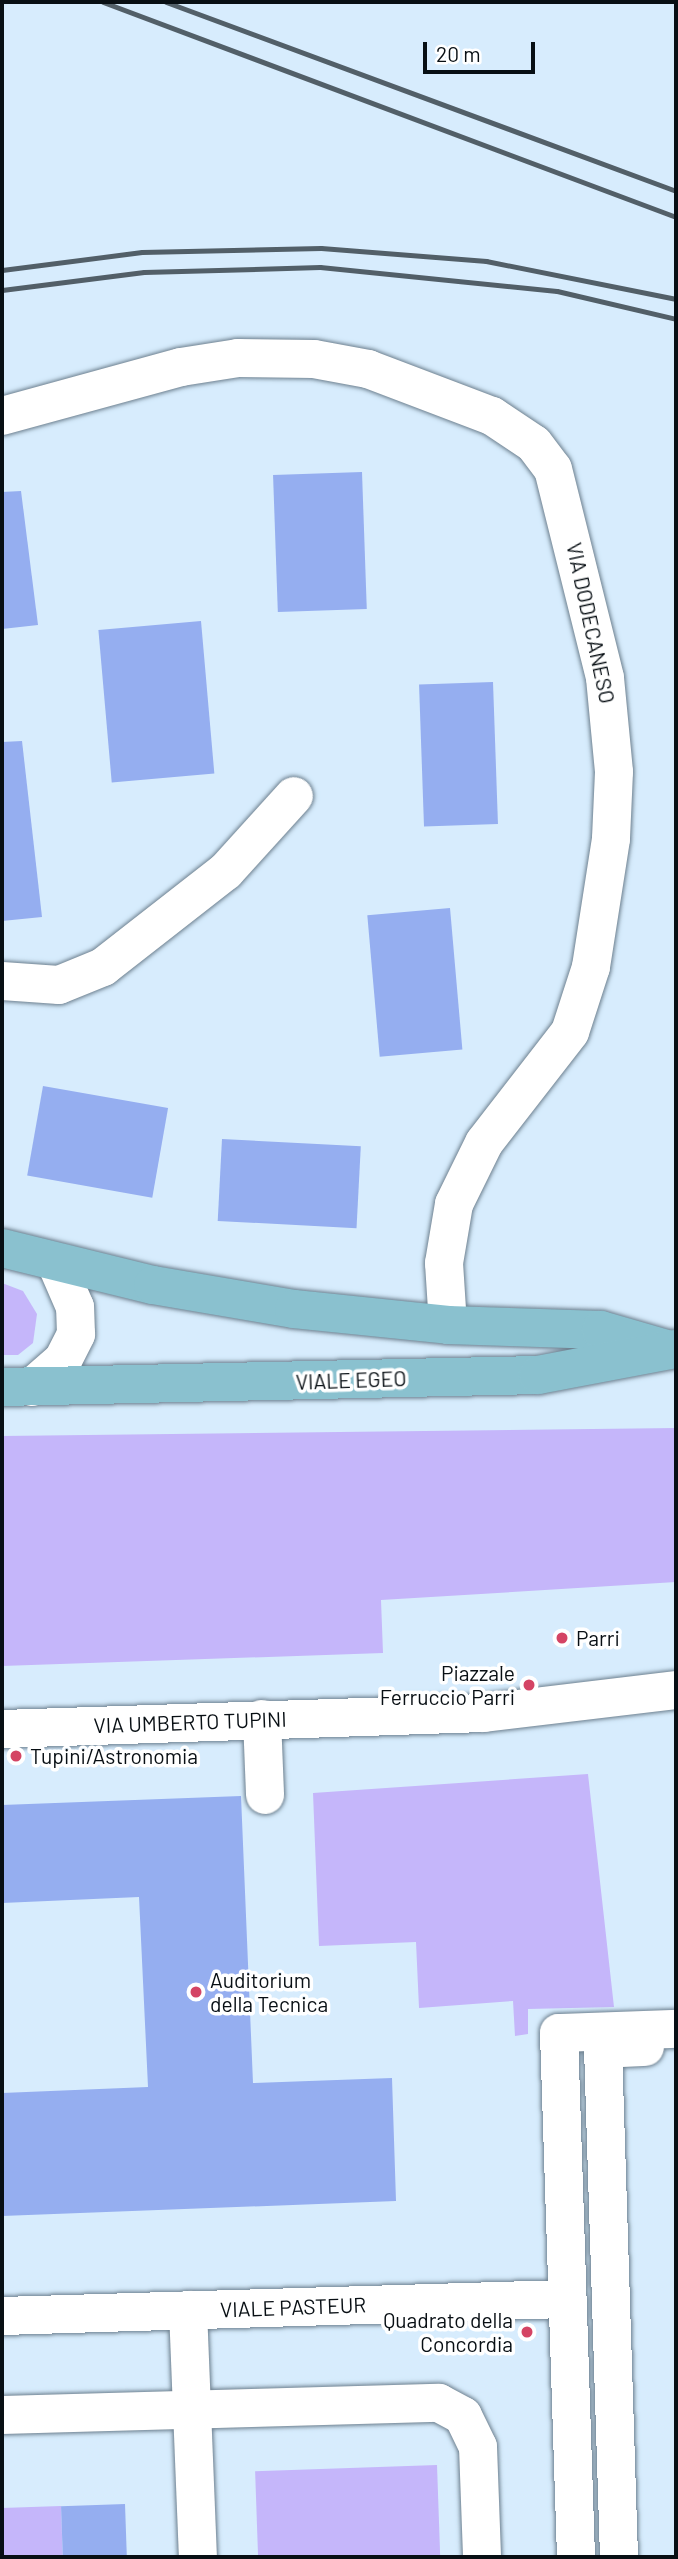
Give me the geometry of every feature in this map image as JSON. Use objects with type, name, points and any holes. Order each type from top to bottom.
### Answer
[{"type":"main road","name":"VIALE EGEO","points":[[2,1248],[56,1263],[294,1310],[448,1325],[601,1330],[672,1349]]},
{"type":"main road","name":"VIALE EGEO","points":[[17,1387],[538,1375],[672,1349]]},
{"type":"street","name":"VIA DODECANESO","points":[[2,416],[181,367],[238,358],[314,359],[368,369],[492,416],[534,444],[553,469],[605,678],[614,772],[611,839],[591,967],[570,1032],[484,1143],[454,1204],[444,1263],[448,1325]]},
{"type":"street","points":[[2,981],[59,985],[103,967],[226,871],[294,796]]},
{"type":"street","name":"VIALE EGEO","points":[[17,1387],[63,1360],[76,1334],[75,1307],[56,1263]]},
{"type":"street","name":"VIA UMBERTO TUPINI","points":[[2,1729],[484,1713],[676,1690]]},
{"type":"street","points":[[262,1719],[265,1795]]},
{"type":"street","points":[[576,2557],[559,2033],[665,2029],[671,2046],[603,2049],[619,2557]]},
{"type":"street","name":"VIALE PASTEUR","points":[[2,2316],[566,2299]]},
{"type":"street","points":[[188,2310],[198,2557]]},
{"type":"street","points":[[2,2415],[439,2403],[463,2416],[478,2447],[482,2557]]},
{"type":"shaded area","points":[[2,1283],[23,1291],[37,1314],[33,1343],[18,1355],[2,1355]]},
{"type":"shaded area","points":[[676,1428],[676,1582],[381,1600],[383,1653],[2,1666],[2,1436]]},
{"type":"shaded area","points":[[588,1774],[614,2007],[528,2009],[528,2034],[515,2036],[513,2001],[419,2008],[416,1942],[319,1946],[313,1793]]},
{"type":"shaded area","points":[[437,2465],[440,2557],[258,2557],[255,2471]]},
{"type":"shaded area","points":[[61,2506],[63,2557],[4,2557],[2,2508]]},
{"type":"building","points":[[362,472],[367,609],[278,612],[273,475]]},
{"type":"building","points":[[21,491],[38,625],[2,629],[2,492]]},
{"type":"building","points":[[201,621],[214,773],[112,782],[98,630]]},
{"type":"building","points":[[493,682],[498,824],[424,826],[419,685]]},
{"type":"building","points":[[22,741],[42,917],[2,921],[2,742]]},
{"type":"building","points":[[450,908],[462,1049],[380,1057],[367,915]]},
{"type":"building","points":[[43,1086],[168,1108],[152,1198],[27,1176]]},
{"type":"building","points":[[222,1139],[361,1146],[357,1228],[218,1221]]},
{"type":"building","name":"Auditorium della Tecnica","points":[[241,1796],[253,2083],[392,2078],[396,2201],[2,2216],[2,2093],[148,2087],[139,1897],[2,1903],[2,1805]]},
{"type":"building","points":[[125,2504],[127,2557],[63,2557],[61,2506]]},
{"type":"railway","points":[[103,2],[676,217]]},
{"type":"railway","points":[[166,2],[676,191]]},
{"type":"railway","points":[[2,270],[142,252],[321,248],[486,261],[676,299]]},
{"type":"railway","points":[[2,290],[144,272],[320,267],[557,291],[676,319]]},
{"type":"place","name":"Parri","points":[[562,1638]]},
{"type":"place","name":"Piazzale Ferruccio Parri","points":[[529,1685]]},
{"type":"place","name":"Tupini/Astronomia","points":[[16,1756]]},
{"type":"place","name":"Auditorium della Tecnica","points":[[196,1992]]},
{"type":"place","name":"Quadrato della Concordia","points":[[527,2332]]}]
